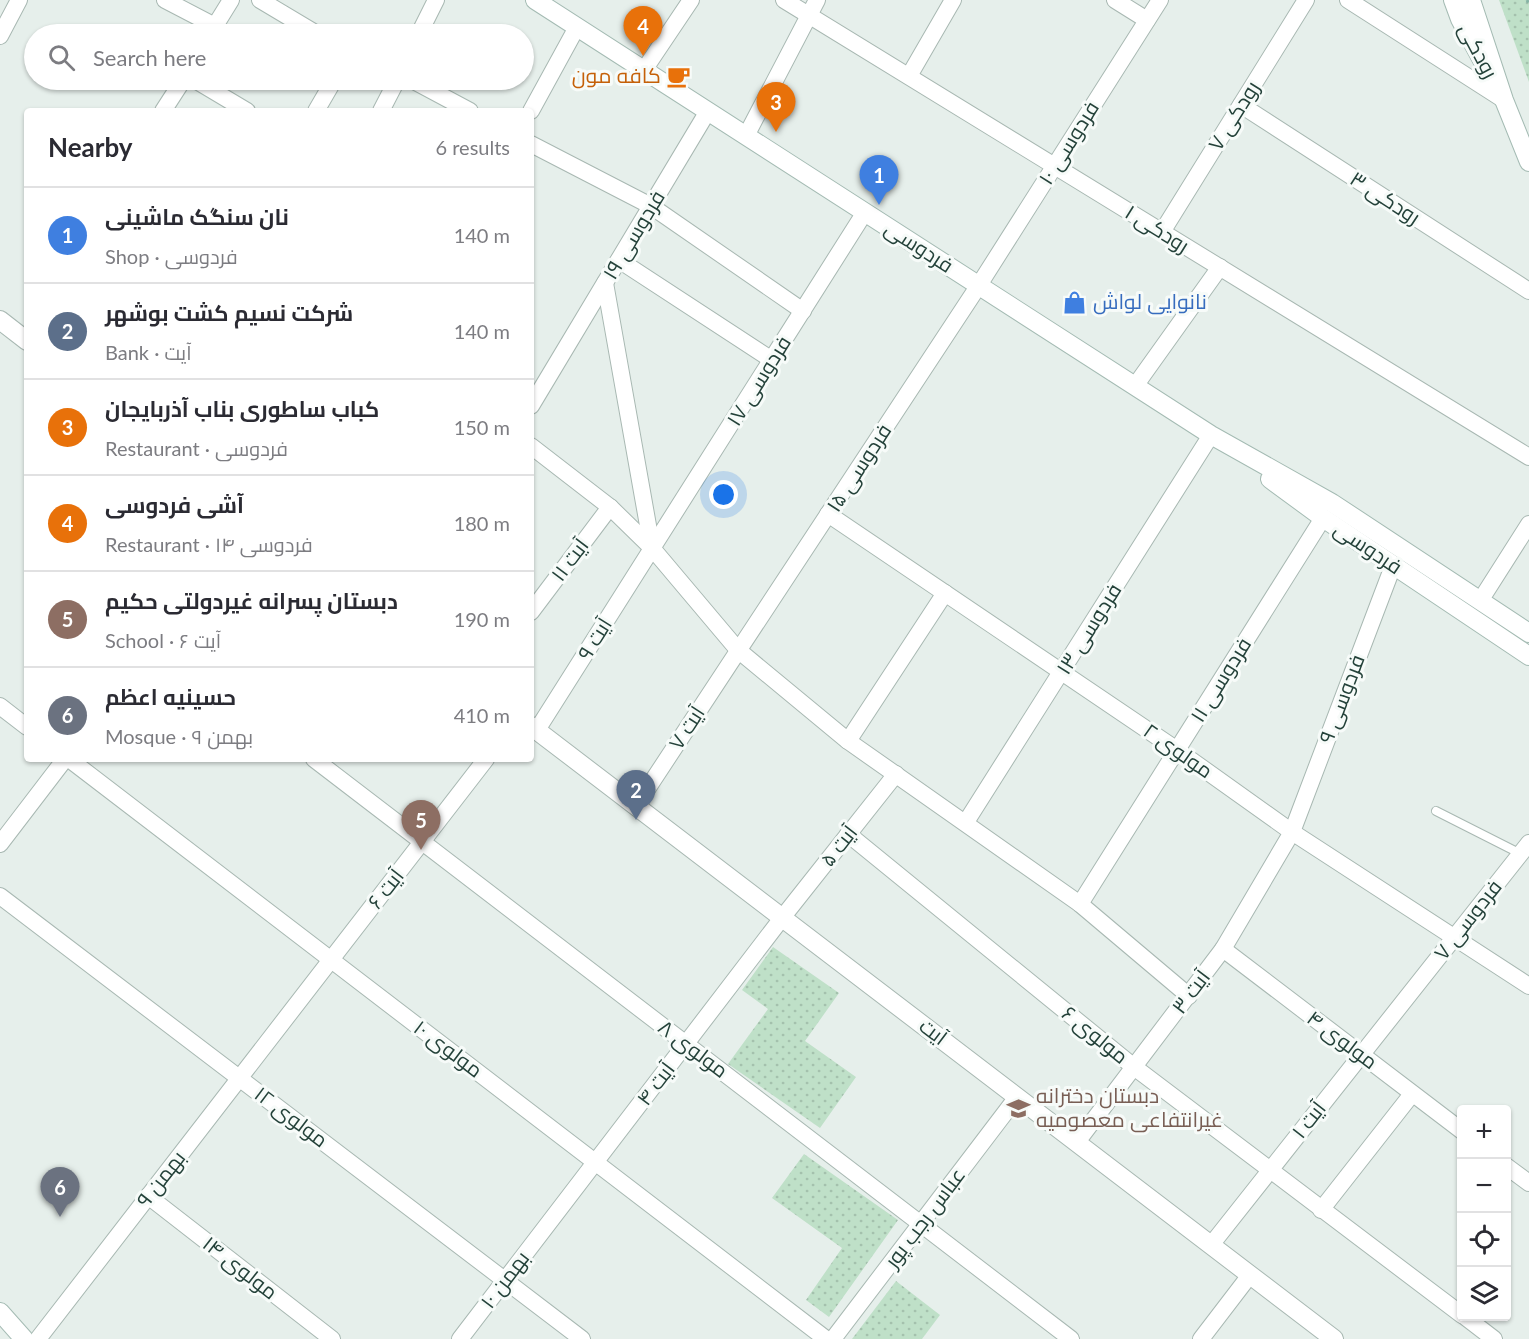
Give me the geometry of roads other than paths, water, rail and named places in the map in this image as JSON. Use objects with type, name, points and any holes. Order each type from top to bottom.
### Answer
[{"type":"main road","name":"فردوسی","points":[[535,0],[1211,435],[1332,503],[1529,633]]},
{"type":"main road","name":"رودکی","points":[[1453,0],[1460,19],[1504,100]]},
{"type":"main road","name":"رودکی","points":[[1471,0],[1504,100],[1529,162]]},
{"type":"main road","points":[[0,320],[24,337]]},
{"type":"main road","name":"فردوسی","points":[[1211,435],[1323,518],[1529,656]]},
{"type":"main road","name":"آیت","points":[[534,728],[1334,1339]]},
{"type":"main road","points":[[0,1312],[24,1339]]},
{"type":"street","points":[[0,36],[20,0]]},
{"type":"street","points":[[165,0],[203,24]]},
{"type":"street","points":[[217,24],[231,0]]},
{"type":"street","points":[[260,0],[300,24]]},
{"type":"street","points":[[424,24],[436,0]]},
{"type":"street","points":[[644,70],[691,0]]},
{"type":"street","name":"رودکی ۱","points":[[784,0],[1529,457]]},
{"type":"street","points":[[747,136],[817,0]]},
{"type":"street","points":[[909,76],[953,0]]},
{"type":"street","points":[[1115,0],[1147,20]]},
{"type":"street","name":"فردوسی ۱۰","points":[[979,285],[1160,0]]},
{"type":"street","points":[[1348,0],[1504,100]]},
{"type":"street","name":"رودکی ۷","points":[[1162,232],[1304,1]]},
{"type":"street","points":[[533,108],[577,27]]},
{"type":"street","points":[[165,108],[177,90]]},
{"type":"street","points":[[212,90],[242,108]]},
{"type":"street","points":[[318,108],[328,90]]},
{"type":"street","points":[[382,108],[391,90]]},
{"type":"street","points":[[431,90],[464,108]]},
{"type":"street","name":"رودکی ۳","points":[[1241,105],[1529,291]]},
{"type":"street","name":"فردوسی ۱۹","points":[[534,401],[708,111]]},
{"type":"street","points":[[534,146],[651,206],[803,311]]},
{"type":"street","name":"فردوسی ۱۷","points":[[652,548],[865,212]]},
{"type":"street","points":[[619,260],[772,360]]},
{"type":"street","points":[[1135,386],[1220,267]]},
{"type":"street","points":[[605,283],[652,548]]},
{"type":"street","name":"فردوسی ۱۵","points":[[738,650],[979,285]]},
{"type":"street","name":"فردوسی ۱۳","points":[[966,822],[1211,435]]},
{"type":"street","points":[[534,448],[610,507],[652,548],[738,650],[848,741],[1080,904],[1190,996]]},
{"type":"street","name":"آیت ۱۱","points":[[534,608],[610,507]]},
{"type":"street","name":"مولوی ۲","points":[[828,514],[1177,750],[1292,832],[1529,986]]},
{"type":"street","name":"فردوسی ۱۱","points":[[1080,904],[1323,518]]},
{"type":"street","points":[[1480,601],[1529,524]]},
{"type":"street","name":"آیت ۹","points":[[534,728],[652,548]]},
{"type":"street","name":"فردوسی ۹","points":[[1292,832],[1393,566]]},
{"type":"street","points":[[848,741],[945,593]]},
{"type":"street","name":"آیت ۷","points":[[636,806],[738,650]]},
{"type":"street","points":[[0,706],[24,725]]},
{"type":"street","points":[[0,844],[62,762]]},
{"type":"street","name":"مولوی ۱۰","points":[[73,762],[826,1339]]},
{"type":"street","name":"مولوی ۸","points":[[318,762],[1071,1339]]},
{"type":"street","name":"آیت ۶","points":[[285,1019],[484,762]]},
{"type":"street","name":"آیت ۵","points":[[783,918],[896,774]]},
{"type":"street","name":"آیت ۳","points":[[1077,1142],[1190,996],[1223,949],[1292,832]]},
{"type":"street","name":"مولوی ۶","points":[[848,834],[1134,1067],[1457,1312]]},
{"type":"street","name":"فردوسی ۷","points":[[1408,996],[1525,849]]},
{"type":"street","name":"مولوی ۱۲","points":[[0,896],[582,1339]]},
{"type":"street","name":"آیت ۴","points":[[550,1221],[783,918]]},
{"type":"street","name":"مولوی ۴","points":[[1223,949],[1457,1128]]},
{"type":"street","name":"آیت ۱","points":[[1211,1245],[1408,996]]},
{"type":"street","name":"بهمن ۹","points":[[38,1339],[285,1019]]},
{"type":"street","points":[[1321,1210],[1412,1094]]},
{"type":"street","name":"عباس رجب پور","points":[[833,1339],[1017,1097]]},
{"type":"street","points":[[1511,1170],[1529,1183]]},
{"type":"street","name":"مولوی ۱۴","points":[[148,1196],[332,1339]]},
{"type":"street","name":"بهمن ۱۰","points":[[460,1339],[550,1221]]},
{"type":"street","points":[[1201,1339],[1250,1275]]},
{"type":"street","name":"مولوی ۶","points":[[1469,1321],[1494,1339]]},
{"type":"lane","points":[[1436,811],[1525,849]]},
{"type":"place","name":"آشی فردوسی","points":[[643,56]]},
{"type":"place","name":"کافه مون","points":[[679,76]]},
{"type":"place","name":"کباب ساطوری بناب آذربایجان","points":[[776,132]]},
{"type":"place","name":"نان سنگک ماشینی","points":[[879,205]]},
{"type":"place","name":"نانوایی لواش","points":[[1075,302]]},
{"type":"place","name":"شرکت نسیم کشت بوشهر","points":[[636,820]]},
{"type":"place","name":"دبستان پسرانه غیردولتی حکیم","points":[[421,850]]},
{"type":"place","name":"دبستان دخترانه غیرانتفاعی معصومیه","points":[[1018,1108]]},
{"type":"place","name":"حسینیه اعظم","points":[[60,1217]]}]
